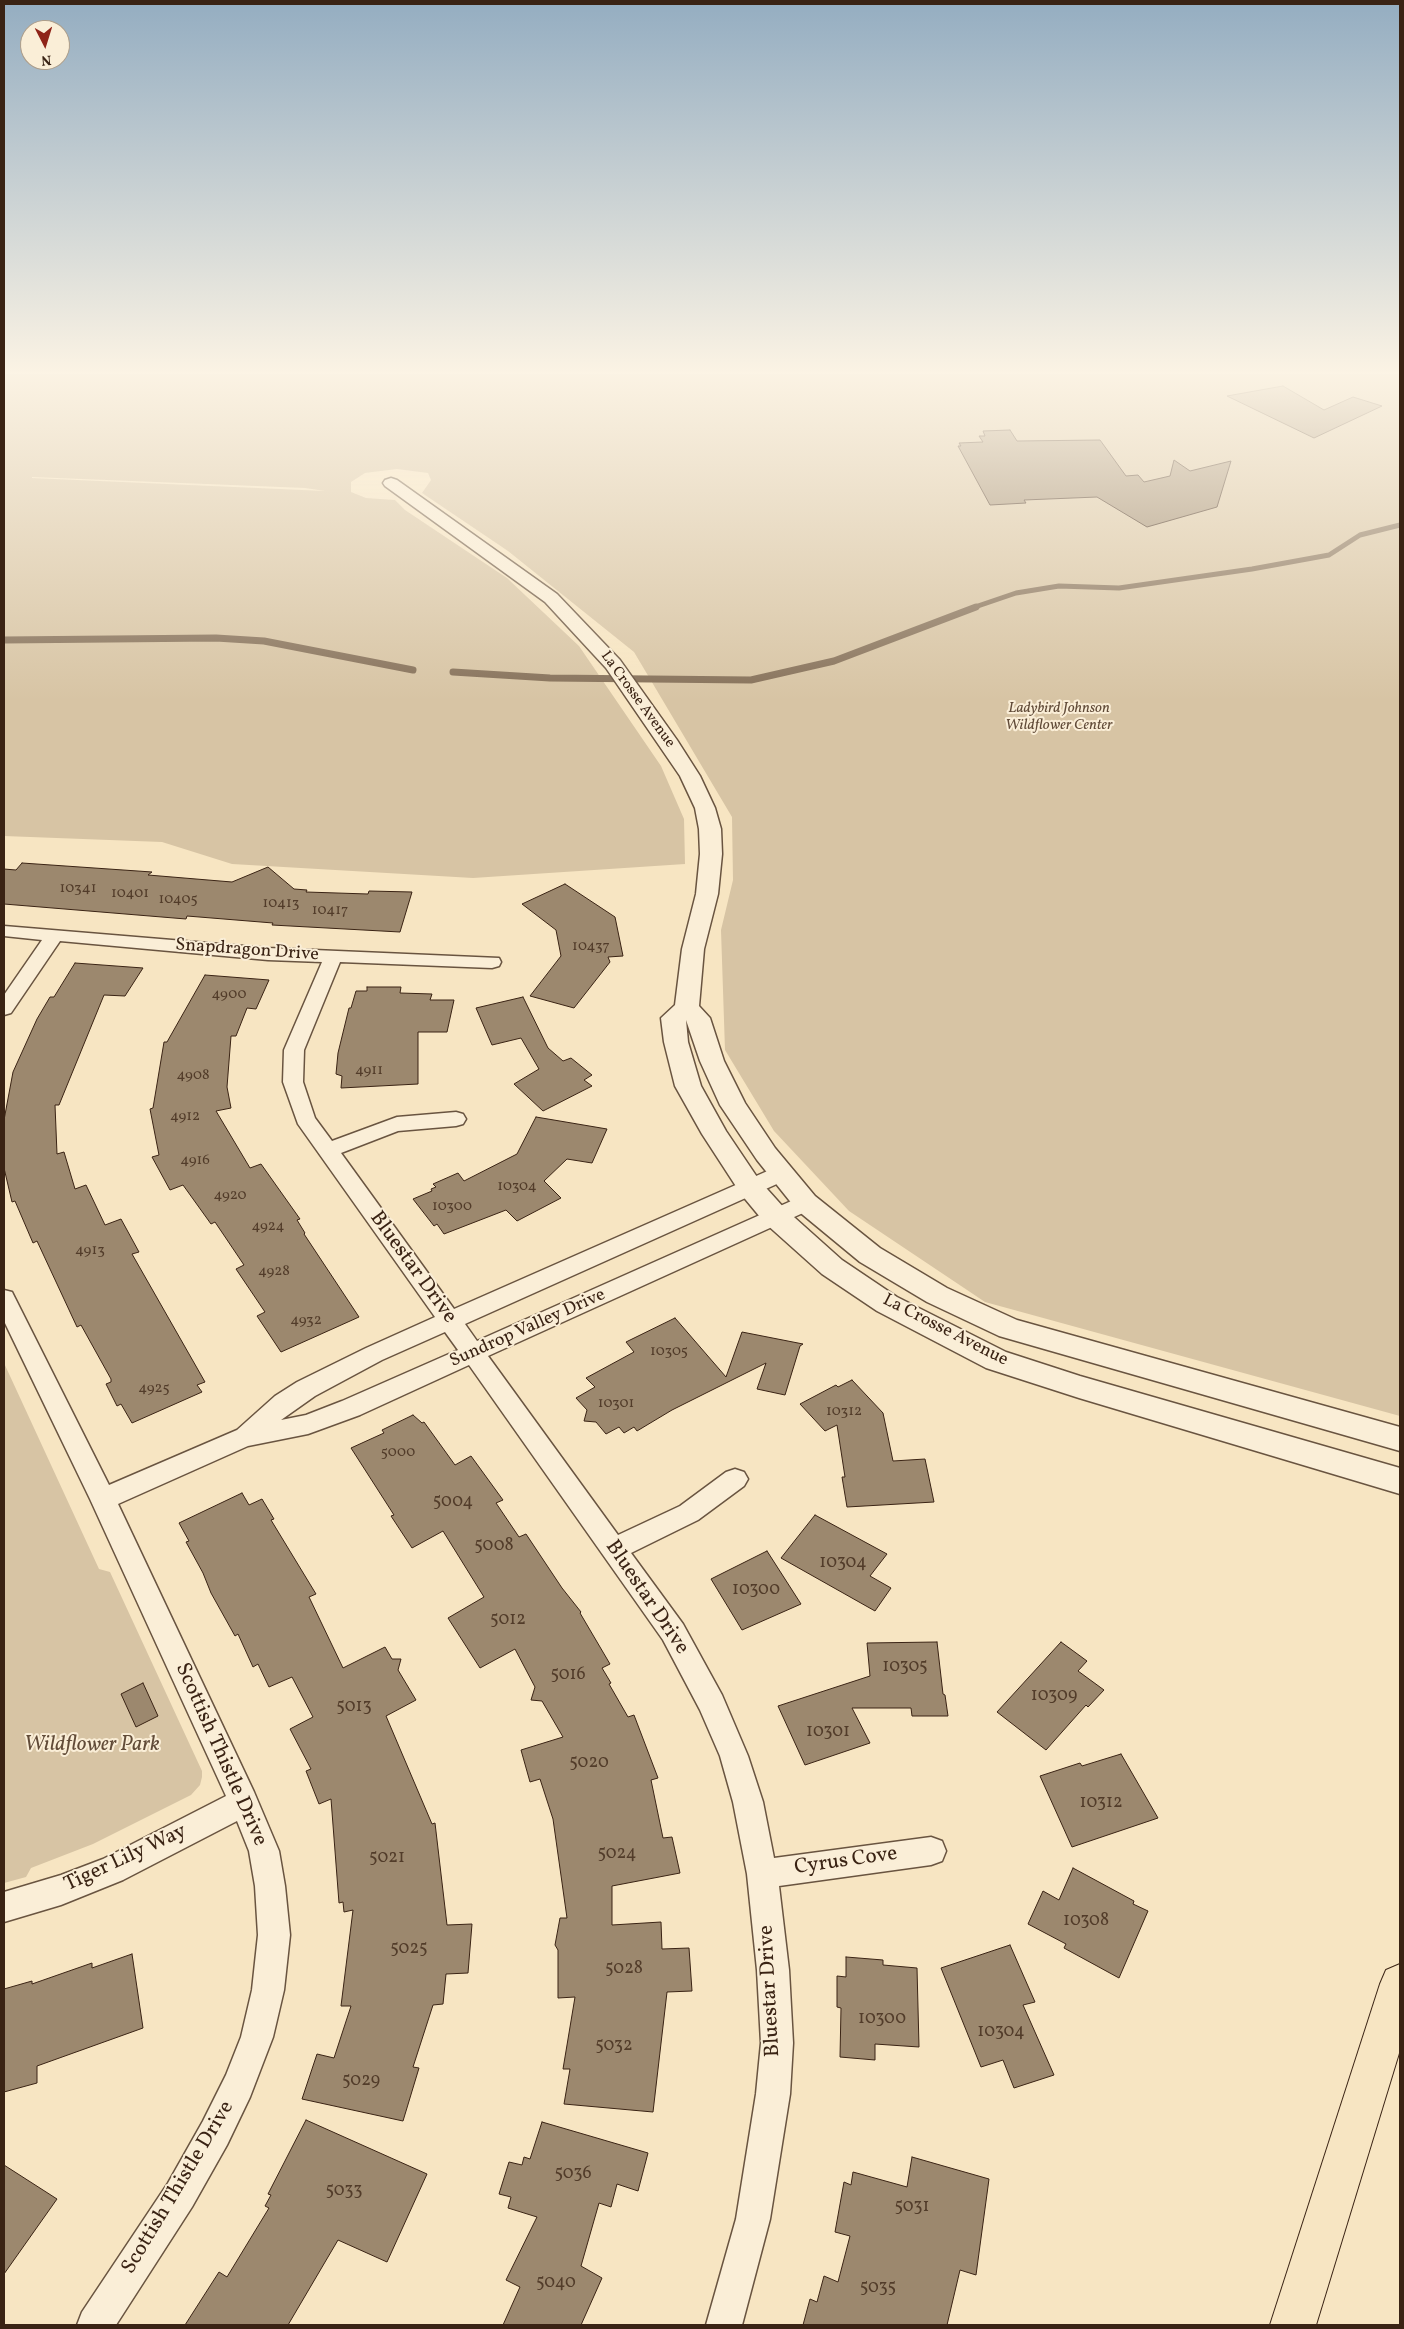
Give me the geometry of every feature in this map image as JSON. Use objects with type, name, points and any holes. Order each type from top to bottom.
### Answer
[{"type":"highway","points":[[1293,2325],[1400,1984]]},
{"type":"street","name":"La Crosse Avenue","points":[[392,484],[551,598],[613,664],[632,688],[690,776],[705,808],[710,829],[711,854],[708,894],[693,949],[687,1008],[673,1018],[676,1042],[688,1086],[715,1134],[750,1187],[775,1216],[832,1267],[887,1304],[996,1360],[1079,1387],[1400,1481]]},
{"type":"street","name":"Snapdragon Drive","points":[[4,931],[333,957],[492,962]]},
{"type":"street","points":[[4,1008],[55,935]]},
{"type":"street","name":"Bluestar Drive","points":[[333,957],[326,978],[298,1037],[292,1064],[293,1082],[305,1119],[673,1632],[712,1704],[734,1756],[748,1802],[762,1874],[774,1979],[777,2043],[773,2094],[753,2219],[724,2325]]},
{"type":"street","name":"La Crosse Avenue","points":[[687,1008],[698,1018],[712,1060],[733,1105],[780,1174],[806,1203],[870,1255],[937,1295],[1008,1328],[1400,1439]]},
{"type":"street","points":[[327,1151],[397,1124],[456,1118]]},
{"type":"street","name":"Sundrop Valley Drive","points":[[244,1437],[284,1403],[306,1389],[374,1354],[780,1174]]},
{"type":"street","name":"Sundrop Valley Drive","points":[[103,1499],[244,1437],[308,1424],[351,1408],[806,1203]]},
{"type":"street","name":"Scottish Thistle Drive","points":[[4,1298],[103,1499],[244,1802],[264,1851],[270,1886],[274,1935],[268,1990],[258,2037],[215,2133],[180,2194],[95,2325]]},
{"type":"street","points":[[615,1549],[689,1513],[735,1479]]},
{"type":"street","name":"Tiger Lily Way","points":[[4,1907],[61,1890],[112,1870],[244,1802]]},
{"type":"street","name":"Cyrus Cove","points":[[762,1874],[931,1850]]},
{"type":"green space","name":"Ladybird Johnson Wildflower Center","points":[[4,484],[160,484],[325,491],[305,488],[198,484],[351,484],[351,492],[366,498],[395,500],[405,510],[507,578],[579,646],[661,766],[684,819],[685,864],[473,878],[232,864],[162,842],[4,836]]},
{"type":"green space","name":"Ladybird Johnson Wildflower Center","points":[[428,484],[1400,484],[1400,1416],[985,1302],[849,1211],[774,1131],[725,1050],[721,930],[733,880],[732,817],[634,652],[508,551],[422,493]]},
{"type":"green space","name":"Wildflower Park","points":[[4,1363],[99,1569],[110,1572],[202,1771],[202,1777],[200,1785],[191,1795],[93,1844],[31,1868],[26,1877],[4,1883]]},
{"type":"building","points":[[978,484],[1224,484],[1217,507],[1147,527],[1097,497],[1024,500],[1026,503],[990,505]]},
{"type":"building","points":[[22,863],[152,872],[148,875],[232,882],[268,867],[294,889],[307,890],[306,892],[368,894],[369,891],[412,892],[400,932],[272,925],[273,923],[187,916],[186,919],[4,904],[4,869],[16,870]]},
{"type":"building","points":[[565,884],[615,917],[623,956],[608,957],[610,962],[574,1008],[530,996],[561,956],[556,930],[522,904]]},
{"type":"building","points":[[75,963],[143,968],[125,996],[104,995],[59,1105],[55,1105],[57,1154],[64,1152],[75,1189],[86,1185],[105,1225],[121,1219],[139,1252],[132,1254],[205,1382],[197,1385],[202,1392],[132,1423],[121,1404],[117,1406],[106,1384],[111,1382],[111,1379],[81,1325],[77,1327],[37,1241],[33,1243],[15,1201],[12,1202],[4,1168],[4,1120],[13,1072],[37,1019],[50,997],[54,997]]},
{"type":"building","points":[[205,975],[269,980],[256,1009],[247,1008],[236,1036],[231,1036],[227,1087],[231,1108],[216,1111],[250,1168],[261,1164],[300,1219],[297,1220],[304,1234],[359,1317],[281,1352],[257,1316],[265,1312],[236,1269],[244,1265],[215,1222],[211,1224],[183,1185],[170,1190],[152,1157],[159,1155],[150,1109],[153,1108],[164,1042],[167,1042]]},
{"type":"building","points":[[367,987],[401,987],[400,993],[432,994],[430,1000],[454,1000],[447,1032],[418,1032],[418,1084],[341,1088],[342,1076],[336,1074],[338,1053],[349,1008],[351,1008],[356,991],[367,991]]},
{"type":"building","points":[[523,997],[548,1048],[563,1061],[571,1058],[592,1075],[584,1080],[592,1086],[543,1111],[514,1084],[539,1069],[521,1038],[492,1045],[476,1008]]},
{"type":"building","points":[[536,1117],[607,1129],[592,1163],[567,1159],[544,1181],[561,1198],[517,1221],[506,1210],[444,1234],[437,1224],[434,1226],[413,1199],[432,1191],[431,1189],[436,1187],[433,1184],[458,1173],[464,1181],[517,1154]]},
{"type":"building","points":[[675,1318],[726,1377],[742,1332],[803,1344],[800,1346],[785,1395],[757,1389],[766,1363],[672,1410],[637,1431],[634,1427],[624,1433],[619,1427],[606,1434],[596,1422],[584,1421],[587,1410],[576,1398],[595,1387],[586,1378],[634,1352],[626,1342]]},
{"type":"building","points":[[852,1380],[883,1413],[893,1461],[925,1459],[934,1502],[847,1507],[842,1477],[845,1477],[837,1425],[825,1431],[800,1404],[836,1385],[838,1387]]},
{"type":"building","points":[[413,1415],[422,1423],[424,1422],[455,1465],[471,1456],[503,1500],[496,1503],[519,1537],[526,1534],[562,1588],[581,1612],[610,1664],[602,1668],[611,1683],[609,1684],[628,1717],[634,1715],[658,1778],[651,1780],[663,1838],[672,1837],[680,1873],[612,1886],[612,1925],[661,1922],[662,1949],[689,1948],[692,1991],[667,1992],[653,2112],[564,2104],[570,2069],[563,2069],[575,1997],[558,1998],[558,1950],[555,1945],[560,1918],[567,1918],[553,1819],[540,1779],[530,1782],[521,1750],[563,1737],[542,1701],[531,1700],[535,1687],[515,1649],[480,1668],[448,1618],[484,1597],[443,1531],[412,1548],[391,1516],[394,1515],[351,1448],[384,1433],[382,1430]]},
{"type":"building","points":[[242,1493],[249,1505],[262,1499],[274,1519],[271,1520],[316,1594],[309,1597],[343,1668],[385,1647],[392,1659],[401,1659],[398,1670],[416,1700],[386,1716],[432,1824],[435,1823],[447,1925],[472,1924],[468,1973],[446,1974],[443,2004],[433,2005],[413,2067],[419,2068],[403,2121],[302,2099],[317,2054],[334,2058],[351,2006],[341,2006],[353,1910],[344,1912],[343,1902],[339,1903],[331,1799],[319,1804],[306,1771],[311,1769],[290,1729],[313,1717],[292,1677],[269,1687],[258,1664],[253,1667],[238,1634],[235,1636],[211,1593],[203,1573],[186,1542],[189,1541],[179,1523]]},
{"type":"building","points":[[815,1515],[887,1554],[870,1576],[891,1588],[875,1611],[781,1558]]},
{"type":"building","points":[[767,1551],[801,1604],[742,1630],[711,1579]]},
{"type":"building","points":[[937,1642],[943,1694],[945,1695],[948,1716],[912,1716],[911,1708],[852,1708],[870,1743],[805,1765],[778,1706],[870,1676],[867,1643]]},
{"type":"building","points":[[1061,1642],[1087,1661],[1078,1671],[1104,1690],[1088,1707],[1086,1705],[1046,1750],[997,1712]]},
{"type":"building","points":[[143,1683],[158,1716],[136,1727],[121,1694]]},
{"type":"building","points":[[1121,1754],[1158,1818],[1072,1847],[1040,1776],[1080,1763],[1082,1766]]},
{"type":"building","points":[[1073,1868],[1134,1901],[1133,1904],[1148,1911],[1119,1978],[1064,1948],[1066,1944],[1028,1924],[1043,1891],[1059,1900]]},
{"type":"building","points":[[1010,1945],[1035,2002],[1023,2005],[1054,2075],[1014,2088],[1003,2060],[981,2067],[941,1968]]},
{"type":"building","points":[[132,1954],[143,2028],[37,2066],[37,2083],[4,2092],[4,1989],[32,1981],[32,1984],[92,1963],[92,1968]]},
{"type":"building","points":[[846,1957],[883,1960],[883,1965],[917,1968],[919,2047],[875,2044],[875,2060],[840,2057],[841,2008],[837,2007],[837,1976],[846,1977]]},
{"type":"building","points":[[306,2120],[427,2174],[387,2262],[338,2240],[288,2325],[185,2325],[219,2272],[227,2277],[269,2208],[265,2206],[271,2195],[268,2194]]},
{"type":"building","points":[[542,2122],[648,2153],[638,2191],[617,2184],[611,2207],[599,2203],[581,2266],[602,2278],[581,2325],[503,2325],[520,2287],[506,2280],[537,2217],[508,2208],[511,2197],[499,2194],[509,2162],[522,2165],[524,2157],[530,2159]]},
{"type":"building","points":[[912,2157],[989,2179],[976,2275],[960,2270],[947,2325],[803,2325],[810,2299],[817,2302],[824,2276],[838,2282],[850,2236],[835,2232],[844,2182],[851,2185],[853,2172],[907,2187]]},
{"type":"building","points":[[4,2165],[57,2199],[4,2274]]},
{"type":"waterway","points":[[972,608],[1016,593],[1059,586],[1119,588],[1252,569],[1329,555],[1360,535],[1400,525]]},
{"type":"waterway","points":[[453,672],[550,678],[751,680],[834,661],[976,607]]},
{"type":"waterway","points":[[4,640],[216,638],[264,641],[413,670]]}]
